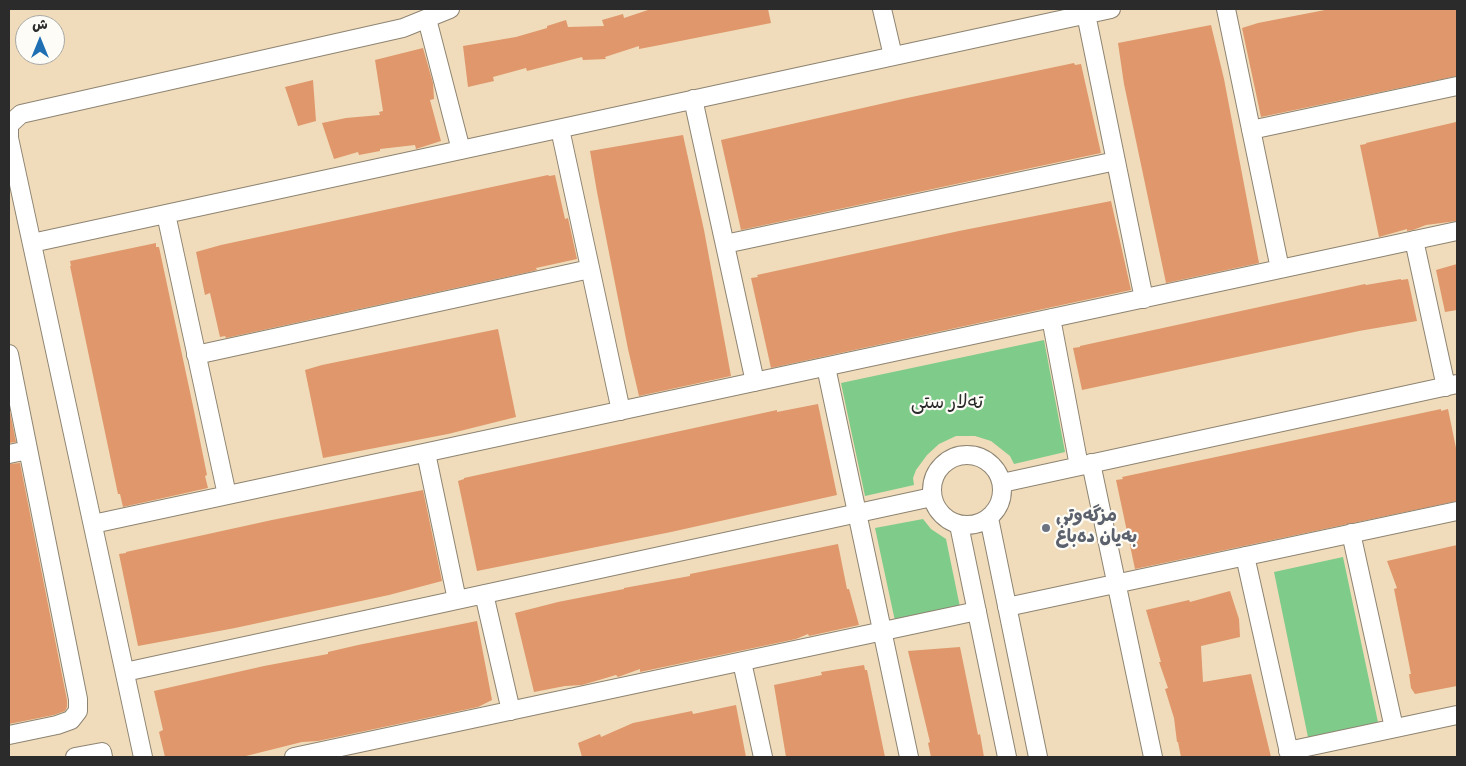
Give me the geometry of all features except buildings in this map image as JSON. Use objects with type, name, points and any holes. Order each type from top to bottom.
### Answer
[{"type":"street","points":[[143,757],[9,138],[9,124],[21,114],[403,28],[450,9]]},
{"type":"street","points":[[882,9],[893,56]]},
{"type":"street","points":[[32,243],[1111,9]]},
{"type":"street","points":[[1226,9],[1280,269]]},
{"type":"street","points":[[1086,14],[1144,298]]},
{"type":"street","points":[[427,19],[461,150]]},
{"type":"street","points":[[1251,130],[1457,86]]},
{"type":"street","points":[[694,99],[755,382]]},
{"type":"street","points":[[560,128],[621,411]]},
{"type":"street","points":[[725,244],[1116,161]]},
{"type":"street","points":[[166,214],[226,496]]},
{"type":"street","points":[[93,524],[1457,231]]},
{"type":"street","points":[[1002,483],[1454,388],[1414,240]]},
{"type":"street","points":[[196,355],[590,269]]},
{"type":"street","points":[[1051,318],[1085,465],[1116,583],[1153,757]]},
{"type":"street","points":[[9,354],[78,699],[78,711],[71,720],[57,725],[9,735]]},
{"type":"street","points":[[826,367],[909,757]]},
{"type":"street","points":[[9,454],[28,450]]},
{"type":"street","points":[[426,452],[457,600]]},
{"type":"street","points":[[967,454],[979,457],[990,463],[998,472],[1002,483],[1002,495],[999,506],[982,523],[971,526],[959,525],[948,521],[940,513],[932,497],[932,480],[946,461],[956,456],[967,454]]},
{"type":"street","points":[[125,672],[932,497]]},
{"type":"street","points":[[1007,606],[1457,511]]},
{"type":"street","points":[[989,518],[1038,757]]},
{"type":"street","points":[[959,525],[1007,757]]},
{"type":"street","points":[[1351,533],[1394,728]]},
{"type":"street","points":[[1245,556],[1289,754],[1394,728],[1457,715]]},
{"type":"street","points":[[484,594],[511,711]]},
{"type":"street","points":[[294,757],[977,611]]},
{"type":"street","points":[[742,662],[763,757]]},
{"type":"street","points":[[75,757],[102,752],[103,757]]},
{"type":"green space","points":[[1044,340],[1065,452],[1014,464],[1010,456],[991,441],[975,436],[956,436],[939,444],[927,455],[916,470],[913,478],[914,485],[865,496],[841,383]]},
{"type":"green space","points":[[923,519],[931,529],[946,539],[960,607],[895,621],[875,528]]},
{"type":"green space","points":[[1343,557],[1379,727],[1309,742],[1274,572]]},
{"type":"place","name":"مزگەوتی بەیان دەباغ","points":[[1046,528]]},
{"type":"district","name":"ته‌لار ستی","points":[[947,405]]}]
